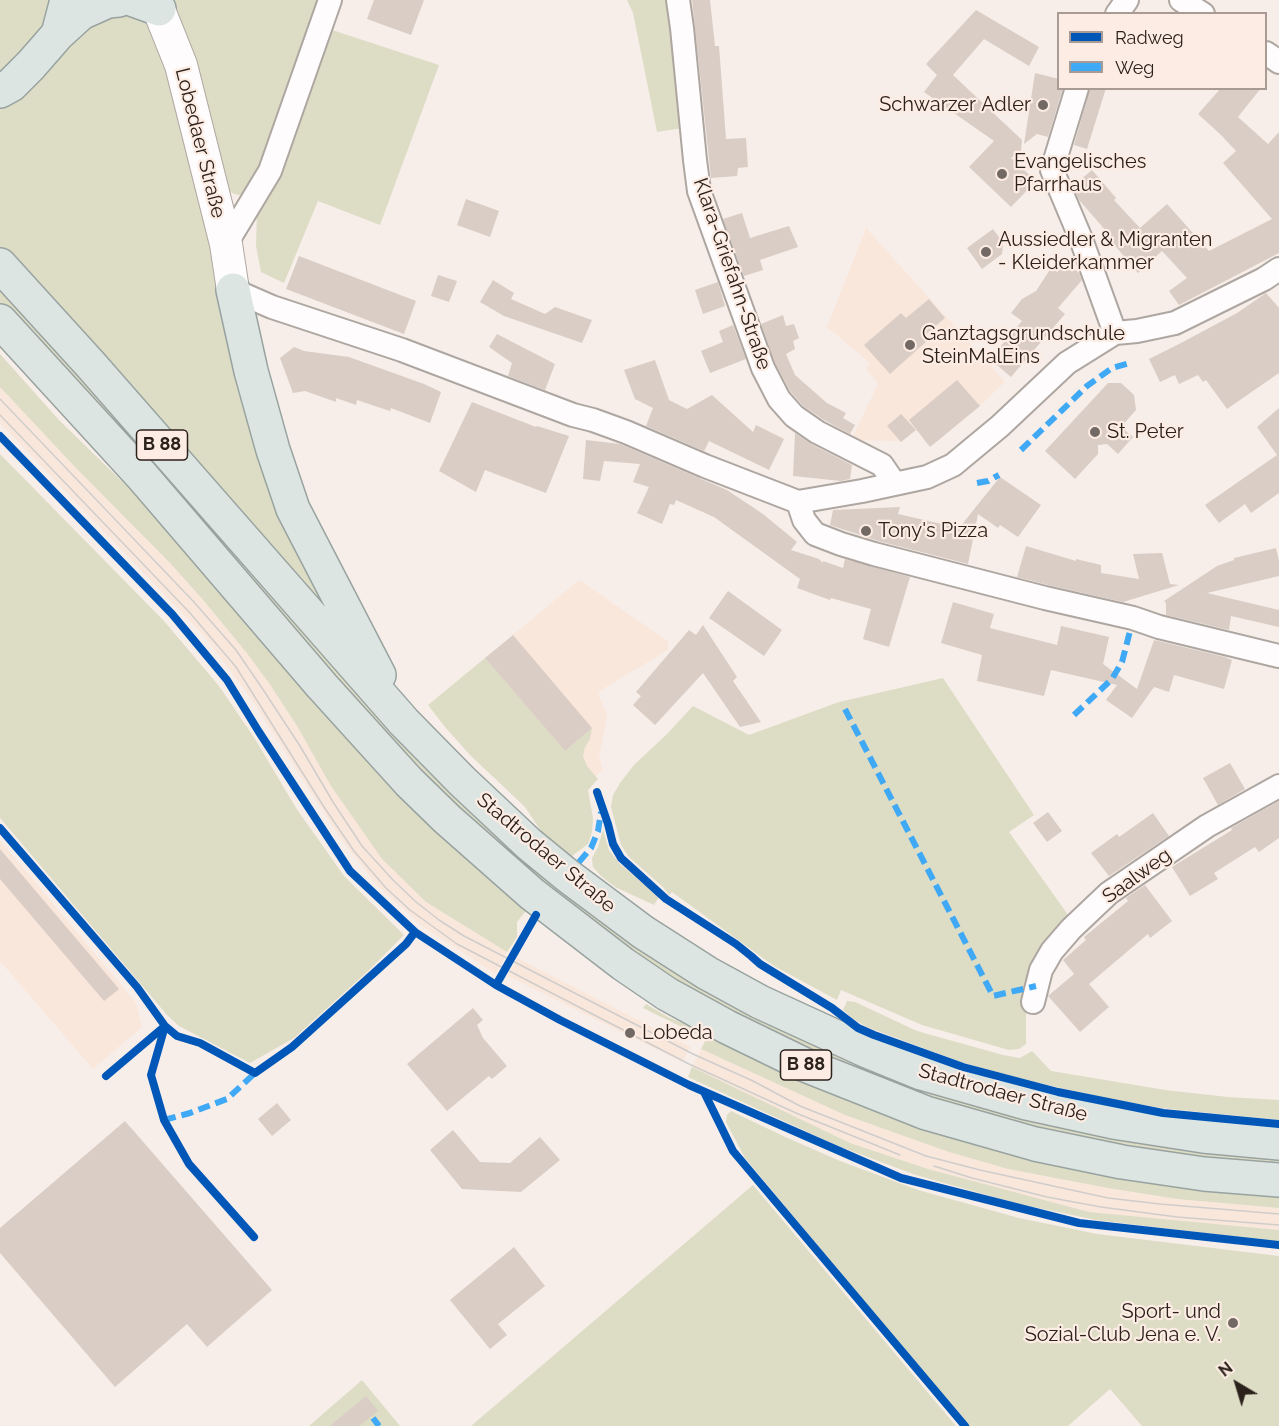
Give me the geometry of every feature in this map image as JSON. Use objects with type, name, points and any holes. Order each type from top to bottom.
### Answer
[{"type":"main road","points":[[58,34],[67,0]]},
{"type":"main road","points":[[0,91],[11,86],[58,34],[81,13],[108,1],[119,0]]},
{"type":"main road","name":"Lobedaer Straße","points":[[149,3],[181,65],[226,244],[233,290]]},
{"type":"main road","name":"Stadtrodaer Straße","points":[[0,265],[99,373],[404,722],[529,844],[643,932],[707,973],[770,1006],[867,1051],[921,1072],[1026,1103],[1113,1122],[1203,1136],[1279,1143]]},
{"type":"main road","points":[[233,290],[251,371],[273,450],[293,509],[404,722]]},
{"type":"main road","name":"Stadtrodaer Straße","points":[[0,321],[142,476],[322,686],[409,782],[532,894],[623,964],[667,994],[727,1027],[805,1065],[926,1113],[1035,1144],[1122,1162],[1204,1174],[1279,1180]]},
{"type":"street","points":[[226,244],[270,171],[330,0]]},
{"type":"street","name":"Klara-Griefahn-Straße","points":[[678,0],[699,191],[763,368],[779,399],[794,416],[817,432],[882,465],[895,484]]},
{"type":"street","points":[[1181,0],[1200,12]]},
{"type":"street","points":[[1076,90],[1052,170],[1081,239],[1115,333]]},
{"type":"street","points":[[233,290],[272,307],[402,350],[573,415],[627,432],[705,466],[798,502],[927,477],[953,465],[1000,426],[1067,363],[1115,333],[1137,331],[1175,322],[1264,279],[1279,269]]},
{"type":"street","points":[[798,502],[804,520],[816,534],[841,544],[1279,656]]},
{"type":"street","name":"Saalweg","points":[[1033,1002],[1041,970],[1052,951],[1071,929],[1109,894],[1207,826],[1279,786]]},
{"type":"shaded area","name":"Ganztagsgrundschule SteinMalEins","points":[[866,228],[1005,382],[930,447],[916,430],[901,442],[851,440],[878,384],[866,368],[870,363],[827,327]]},
{"type":"shaded area","points":[[0,387],[171,564],[246,652],[269,683],[332,786],[382,859],[426,902],[507,952],[496,974],[422,926],[375,883],[340,838],[252,700],[205,637],[0,423]]},
{"type":"shaded area","points":[[579,580],[668,641],[668,650],[598,692],[607,716],[599,757],[603,770],[574,793],[441,695]]},
{"type":"shaded area","points":[[0,840],[136,1003],[142,1027],[93,1069],[0,961]]},
{"type":"shaded area","points":[[517,958],[691,1047],[682,1062],[508,976]]},
{"type":"shaded area","points":[[701,1049],[845,1115],[949,1152],[1008,1169],[1108,1188],[1177,1199],[1279,1208],[1279,1230],[1089,1212],[928,1169],[850,1143],[692,1067]]},
{"type":"green space","points":[[0,0],[58,0],[50,25],[0,79]]},
{"type":"green space","points":[[169,0],[326,0],[259,182],[246,194],[234,194],[228,190]]},
{"type":"green space","points":[[627,0],[666,0],[683,128],[657,132],[633,13]]},
{"type":"green space","points":[[115,7],[151,23],[346,635],[0,248],[0,102],[66,38]]},
{"type":"green space","points":[[329,29],[439,65],[380,225],[318,201],[284,283],[261,272],[256,246],[257,211]]},
{"type":"green space","points":[[0,284],[554,880],[547,889],[409,763],[61,368],[0,303]]},
{"type":"green space","points":[[0,354],[59,420],[139,498],[530,906],[517,922],[517,937],[507,952],[426,902],[382,859],[331,786],[297,726],[246,652],[171,564],[0,387]]},
{"type":"green space","points":[[0,454],[164,621],[219,686],[255,739],[296,808],[344,876],[404,935],[294,1038],[250,1063],[179,1026],[167,1015],[0,818]]},
{"type":"green space","points":[[485,658],[565,751],[592,728],[583,756],[587,766],[598,779],[588,790],[593,818],[592,832],[588,844],[568,859],[547,840],[525,807],[470,755],[428,705]]},
{"type":"green space","points":[[943,678],[1034,815],[1009,832],[1071,919],[1026,998],[1026,1044],[1019,1049],[1009,1050],[922,1025],[841,990],[837,1000],[774,966],[672,892],[669,895],[629,857],[621,845],[611,807],[613,795],[634,765],[693,706],[749,735],[839,702]]},
{"type":"green space","points":[[603,830],[609,850],[620,864],[659,897],[654,905],[615,887],[593,867],[592,858]]},
{"type":"green space","points":[[567,890],[761,1015],[1279,1154],[1279,1169],[1087,1143],[908,1094],[704,1002],[559,901]]},
{"type":"green space","points":[[847,1001],[855,1002],[917,1031],[1003,1055],[1020,1058],[1032,1051],[1051,1071],[1165,1090],[1279,1100],[1279,1120],[1161,1108],[993,1072],[867,1027],[843,1010]]},
{"type":"green space","points":[[646,1004],[668,1017],[708,1033],[798,1077],[1279,1195],[1279,1208],[1177,1199],[1108,1188],[1008,1169],[949,1152],[845,1115],[701,1049],[706,1039],[643,1008]]},
{"type":"green space","points":[[692,1067],[850,1143],[928,1169],[1089,1212],[1279,1230],[1279,1242],[1096,1220],[1019,1204],[916,1175],[838,1146],[688,1077]]},
{"type":"green space","points":[[731,1111],[840,1161],[918,1190],[1019,1218],[1097,1234],[1279,1256],[1279,1426],[1142,1426],[1110,1389],[1068,1426],[968,1426],[745,1158],[726,1122],[727,1115]]},
{"type":"green space","points":[[753,1185],[956,1426],[471,1426]]},
{"type":"green space","points":[[362,1380],[400,1426],[309,1426]]},
{"type":"building","points":[[374,0],[424,0],[411,35],[367,19]]},
{"type":"building","points":[[692,0],[710,0],[715,46],[719,46],[726,139],[746,138],[748,167],[738,168],[737,176],[711,178]]},
{"type":"building","points":[[976,10],[1039,47],[1029,66],[984,39],[953,75],[1022,140],[1021,151],[1011,158],[1036,181],[1011,207],[969,167],[994,141],[924,92],[937,75],[926,64]]},
{"type":"building","points":[[1035,73],[1057,78],[1057,90],[1062,90],[1048,137],[1037,134],[1024,144]]},
{"type":"building","points":[[1089,90],[1105,90],[1087,149],[1074,145]]},
{"type":"building","points":[[1219,90],[1259,90],[1238,117],[1268,144],[1279,132],[1279,253],[1179,305],[1169,291],[1187,278],[1162,251],[1138,273],[1112,242],[1114,240],[1079,200],[1073,186],[1092,170],[1116,198],[1114,200],[1140,228],[1167,204],[1209,251],[1272,219],[1223,163],[1236,151],[1198,114]]},
{"type":"building","points":[[466,199],[499,211],[490,237],[457,225]]},
{"type":"building","points":[[742,213],[750,238],[789,226],[798,247],[760,260],[763,270],[744,276],[723,219]]},
{"type":"building","name":"Aussiedler & Migranten - Kleiderkammer","points":[[993,229],[1003,243],[1002,254],[982,269],[967,248]]},
{"type":"building","points":[[299,256],[416,301],[404,334],[286,289]]},
{"type":"building","points":[[1065,261],[1079,273],[1082,280],[1058,308],[1065,314],[1011,377],[990,359],[1022,321],[1011,313],[1022,299],[1036,291],[1051,268],[1057,272]]},
{"type":"building","points":[[438,275],[457,281],[449,302],[431,296]]},
{"type":"building","points":[[493,280],[514,293],[511,299],[545,314],[555,307],[592,320],[582,343],[504,316],[480,302]]},
{"type":"building","points":[[718,282],[725,306],[703,314],[695,290]]},
{"type":"building","points":[[1266,293],[1279,308],[1279,373],[1227,409],[1206,380],[1203,382],[1198,375],[1179,384],[1175,375],[1160,382],[1149,359],[1237,313]]},
{"type":"building","points":[[929,299],[945,318],[924,336],[927,341],[890,374],[864,345],[901,313],[906,318]]},
{"type":"building","points":[[783,315],[786,326],[794,324],[799,338],[793,341],[795,349],[786,354],[795,375],[827,403],[846,413],[843,418],[855,425],[850,434],[803,406],[790,391],[775,363],[761,324]]},
{"type":"building","points":[[733,325],[746,359],[710,373],[701,351],[723,342],[719,331]]},
{"type":"building","points":[[497,334],[555,364],[545,390],[508,376],[512,363],[489,347]]},
{"type":"building","points":[[294,347],[304,351],[349,357],[441,392],[430,423],[391,408],[390,411],[357,400],[356,405],[336,398],[336,402],[305,391],[293,393],[280,358]]},
{"type":"building","points":[[655,360],[669,400],[687,409],[712,395],[753,432],[756,425],[784,439],[769,470],[709,441],[704,451],[646,426],[653,408],[635,399],[624,370]]},
{"type":"building","points":[[957,380],[980,406],[930,447],[909,420]]},
{"type":"building","name":"St. Peter","points":[[1108,383],[1121,383],[1134,395],[1136,410],[1121,427],[1133,437],[1118,454],[1107,444],[1098,445],[1098,454],[1075,479],[1045,451]]},
{"type":"building","points":[[472,402],[536,427],[569,436],[546,493],[485,470],[476,492],[439,471]]},
{"type":"building","points":[[1279,408],[1279,493],[1251,513],[1245,504],[1219,523],[1205,505],[1277,455],[1257,427]]},
{"type":"building","points":[[901,414],[916,430],[901,442],[887,426]]},
{"type":"building","points":[[795,433],[852,465],[850,479],[841,481],[793,476]]},
{"type":"building","points":[[586,440],[620,444],[727,490],[763,514],[797,542],[791,550],[819,559],[823,563],[823,561],[843,568],[845,559],[910,577],[889,647],[863,639],[871,609],[831,598],[830,600],[797,588],[800,579],[714,517],[676,500],[674,505],[670,504],[662,524],[637,513],[649,487],[633,482],[640,464],[604,461],[600,481],[583,479]]},
{"type":"building","points":[[1000,477],[1041,505],[1018,537],[1000,525],[998,528],[978,514],[968,564],[878,541],[830,525],[833,510],[900,507],[898,514],[959,528]]},
{"type":"building","points":[[1026,546],[1076,561],[1076,559],[1101,565],[1101,573],[1139,579],[1133,554],[1162,553],[1170,584],[1179,585],[1123,602],[1048,585],[1017,577]]},
{"type":"building","points":[[1276,548],[1279,576],[1207,593],[1279,610],[1279,627],[1231,616],[1229,630],[1166,615],[1164,601],[1217,566],[1234,560],[1234,558]]},
{"type":"building","points":[[728,591],[782,630],[764,656],[709,618]]},
{"type":"building","points":[[953,602],[994,614],[990,628],[1057,645],[1061,626],[1109,637],[1103,664],[1137,689],[1154,640],[1232,660],[1224,689],[1174,675],[1169,692],[1154,687],[1132,718],[1106,700],[1117,685],[1051,670],[1044,696],[977,681],[982,655],[941,643]]},
{"type":"building","points":[[703,625],[737,677],[733,681],[761,722],[740,727],[703,673],[655,725],[633,705],[641,696],[636,692],[689,630],[696,635]]},
{"type":"building","points":[[513,635],[592,728],[565,751],[485,658]]},
{"type":"building","points":[[1230,763],[1245,789],[1218,805],[1203,778]]},
{"type":"building","points":[[1279,801],[1279,838],[1259,852],[1255,847],[1214,873],[1218,879],[1190,896],[1172,867],[1232,830],[1231,828]]},
{"type":"building","points":[[1048,812],[1062,831],[1047,842],[1033,823]]},
{"type":"building","points":[[1153,813],[1169,836],[1109,876],[1091,853],[1117,834],[1119,837]]},
{"type":"building","points":[[0,849],[119,989],[104,1001],[0,879]]},
{"type":"building","points":[[1145,885],[1172,921],[1150,938],[1148,934],[1089,984],[1109,1007],[1080,1032],[1048,996],[1074,974],[1063,960],[1086,940],[1084,937],[1128,901],[1126,898]]},
{"type":"building","points":[[473,1008],[483,1020],[477,1025],[483,1038],[507,1066],[492,1079],[489,1076],[447,1111],[407,1064]]},
{"type":"building","points":[[277,1103],[291,1120],[272,1136],[258,1119]]},
{"type":"building","points":[[125,1121],[272,1290],[207,1347],[187,1324],[115,1387],[0,1253],[0,1228]]},
{"type":"building","points":[[453,1130],[480,1162],[510,1163],[540,1137],[560,1160],[521,1192],[462,1189],[430,1150]]},
{"type":"building","points":[[514,1247],[545,1286],[498,1324],[507,1335],[490,1349],[450,1300]]},
{"type":"building","points":[[366,1396],[378,1411],[359,1426],[330,1426]]},
{"type":"tram line","points":[[0,399],[193,601],[236,650],[300,746],[362,846],[415,901],[464,936],[693,1054],[753,1081],[800,1106],[926,1156],[1108,1198],[1279,1214]]},
{"type":"tram line","points":[[0,415],[190,613],[236,667],[354,851],[386,888],[410,910],[457,944],[689,1064],[796,1113],[900,1155]]},
{"type":"tram line","points":[[934,1166],[1047,1197],[1101,1207],[1177,1217],[1279,1225]]},
{"type":"marked path","points":[[1021,450],[1087,386],[1112,368],[1130,363]]},
{"type":"marked path","points":[[977,483],[988,481],[999,475]]},
{"type":"marked path","points":[[1074,715],[1112,679],[1122,662],[1130,631]]},
{"type":"marked path","points":[[845,709],[993,996],[1036,986]]},
{"type":"marked path","points":[[579,862],[591,848],[598,831],[601,812]]},
{"type":"marked path","points":[[164,1120],[227,1099],[255,1073]]},
{"type":"marked path","points":[[373,1418],[379,1426]]},
{"type":"cycle path","points":[[0,436],[172,614],[227,680],[350,871],[415,932],[496,985],[689,1085],[901,1178],[1079,1223],[1279,1245]]},
{"type":"cycle path","points":[[597,792],[613,844],[621,858],[666,899],[736,944],[760,964],[832,1008],[858,1028],[963,1067],[1058,1092],[1163,1113],[1279,1124]]},
{"type":"cycle path","points":[[0,828],[137,987],[165,1026],[177,1036],[200,1043],[255,1073],[292,1047],[406,944],[415,932]]},
{"type":"cycle path","points":[[496,985],[536,915]]},
{"type":"cycle path","points":[[165,1026],[151,1075],[164,1120],[189,1164],[254,1237]]},
{"type":"cycle path","points":[[106,1076],[165,1026]]},
{"type":"cycle path","points":[[704,1092],[733,1151],[965,1426]]},
{"type":"place","name":"Schwarzer Adler","points":[[1043,105]]},
{"type":"place","name":"Evangelisches Pfarrhaus","points":[[1002,174]]},
{"type":"place","name":"Aussiedler & Migranten - Kleiderkammer","points":[[986,252]]},
{"type":"place","name":"Ganztagsgrundschule SteinMalEins","points":[[910,345]]},
{"type":"place","name":"St. Peter","points":[[1095,432]]},
{"type":"place","name":"Tony's Pizza","points":[[866,531]]},
{"type":"place","name":"Lobeda","points":[[630,1033]]},
{"type":"place","name":"Sport- und Sozial-Club Jena e. V.","points":[[1233,1323]]}]
